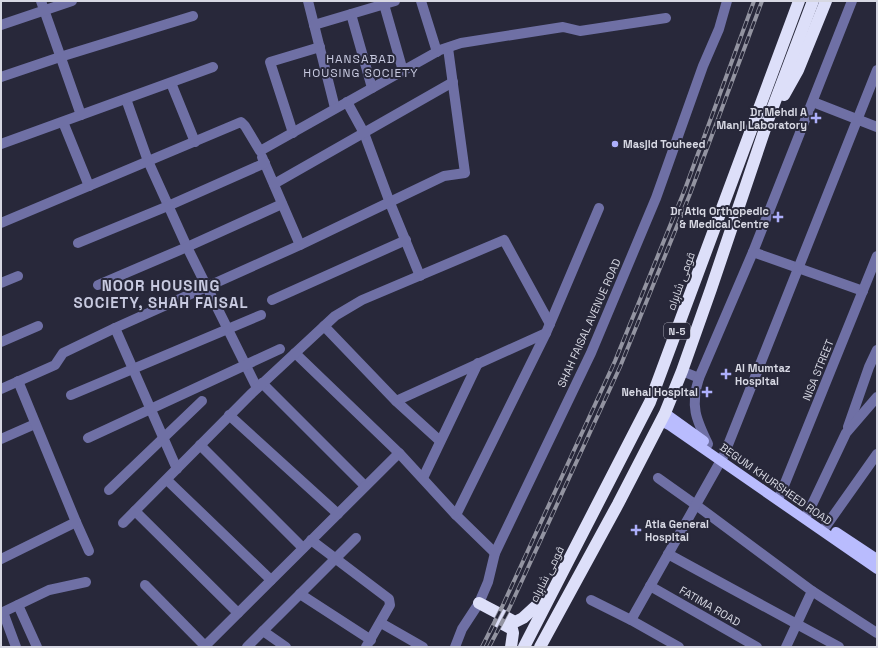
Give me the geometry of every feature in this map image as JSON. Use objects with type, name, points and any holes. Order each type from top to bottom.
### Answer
[{"type":"highway","name":"قومی شاہراہ","points":[[524,647],[650,402],[799,1]]},
{"type":"highway","name":"N-5","points":[[540,647],[618,504],[663,417],[682,371],[714,282],[768,120],[813,1]]},
{"type":"highway","points":[[768,120],[784,96],[798,70],[826,1]]},
{"type":"highway","points":[[476,606],[510,620],[518,621],[553,591]]},
{"type":"highway","points":[[476,606],[512,629],[513,633],[511,647]]},
{"type":"main road","name":"BEGUM KHURSHEED ROAD","points":[[663,417],[708,444],[722,458]]},
{"type":"main road","name":"BEGUM KHURSHEED ROAD","points":[[663,417],[669,425],[779,496],[877,569]]},
{"type":"main road","name":"BEGUM KHURSHEED ROAD","points":[[779,496],[808,512],[826,526],[877,559]]},
{"type":"street","points":[[1,25],[43,5],[72,1]]},
{"type":"street","points":[[308,1],[335,108]]},
{"type":"street","points":[[314,25],[394,1]]},
{"type":"street","points":[[421,1],[437,52]]},
{"type":"street","name":"SHAH FAISAL AVENUE ROAD","points":[[455,647],[462,628],[476,606],[488,582],[495,553],[591,353],[653,205],[703,66],[719,29],[727,1]]},
{"type":"street","points":[[708,444],[698,422],[695,410],[694,393],[753,252],[852,1]]},
{"type":"street","points":[[384,3],[403,71]]},
{"type":"street","points":[[43,5],[81,115]]},
{"type":"street","points":[[350,14],[372,88]]},
{"type":"street","points":[[1,77],[193,16]]},
{"type":"street","points":[[260,151],[437,52],[461,43],[563,28],[580,31],[666,18]]},
{"type":"street","points":[[293,133],[270,62],[320,47]]},
{"type":"street","points":[[1,389],[55,365],[63,353],[115,328],[300,245],[444,176],[465,173],[448,48]]},
{"type":"street","points":[[1,144],[213,67]]},
{"type":"street","points":[[631,620],[722,458],[877,70]]},
{"type":"street","points":[[274,184],[453,82]]},
{"type":"street","points":[[171,83],[195,142]]},
{"type":"street","points":[[126,99],[148,161],[168,206],[245,365],[260,385],[365,486]]},
{"type":"street","points":[[348,102],[364,133],[390,203],[420,276]]},
{"type":"street","points":[[813,102],[877,127]]},
{"type":"street","points":[[63,122],[89,186]]},
{"type":"street","points":[[2,220],[89,186],[241,122],[260,151],[300,245]]},
{"type":"street","points":[[78,243],[168,206],[265,163]]},
{"type":"street","points":[[98,285],[282,204]]},
{"type":"street","points":[[456,515],[548,329],[599,208]]},
{"type":"street","points":[[272,300],[406,240]]},
{"type":"street","points":[[123,523],[260,385],[335,316],[362,300],[504,240],[548,329]]},
{"type":"street","points":[[753,252],[863,291]]},
{"type":"street","name":"NISA STREET","points":[[779,496],[877,256]]},
{"type":"street","points":[[1,283],[18,276]]},
{"type":"street","points":[[71,395],[261,315]]},
{"type":"street","points":[[1,342],[38,326]]},
{"type":"street","points":[[324,326],[396,401],[440,441]]},
{"type":"street","points":[[115,328],[177,469]]},
{"type":"street","points":[[396,401],[548,329]]},
{"type":"street","points":[[88,438],[280,349]]},
{"type":"street","points":[[808,512],[846,433],[877,350]]},
{"type":"street","points":[[295,353],[399,452],[456,515],[495,553]]},
{"type":"street","points":[[422,478],[478,363]]},
{"type":"street","points":[[682,371],[699,378]]},
{"type":"street","points":[[18,381],[89,551]]},
{"type":"street","points":[[846,433],[877,397]]},
{"type":"street","points":[[109,490],[202,401]]},
{"type":"street","points":[[229,416],[338,514]]},
{"type":"street","points":[[1,439],[36,424]]},
{"type":"street","points":[[200,446],[303,548]]},
{"type":"street","points":[[145,585],[204,646],[399,452]]},
{"type":"street","points":[[826,526],[877,454]]},
{"type":"street","points":[[658,478],[812,591],[877,633]]},
{"type":"street","points":[[167,480],[271,580]]},
{"type":"street","points":[[135,511],[238,613]]},
{"type":"street","points":[[1,559],[76,522]]},
{"type":"street","points":[[247,647],[356,538]]},
{"type":"street","points":[[300,594],[369,643],[390,605],[389,599],[311,540]]},
{"type":"street","points":[[668,554],[839,647]]},
{"type":"street","points":[[16,647],[2,612],[49,590],[86,582]]},
{"type":"street","name":"FATIMA ROAD","points":[[650,586],[757,647]]},
{"type":"street","points":[[786,647],[812,591]]},
{"type":"street","points":[[591,600],[631,620],[674,646]]},
{"type":"street","points":[[18,605],[37,647]]},
{"type":"street","points":[[381,623],[417,646]]},
{"type":"street","points":[[263,631],[286,647]]},
{"type":"railway","points":[[482,647],[502,607],[615,361],[685,189],[754,1]]},
{"type":"railway","points":[[489,647],[509,609],[620,367],[690,194],[762,1]]},
{"type":"place","name":"Dr Mehdi A Manji Laboratory","points":[[816,118]]},
{"type":"place","name":"Masjid Touheed","points":[[615,144]]},
{"type":"place","name":"Dr Atiq Orthopedic & Medical Centre","points":[[778,217]]},
{"type":"place","name":"Al Mumtaz Hospital","points":[[726,374]]},
{"type":"place","name":"Nehal Hospital","points":[[707,392]]},
{"type":"place","name":"Atia General Hospital","points":[[636,530]]},
{"type":"district","name":"HANSABAD HOUSING SOCIETY","points":[[361,66]]},
{"type":"district","name":"NOOR HOUSING SOCIETY, SHAH FAISAL","points":[[161,294]]}]
